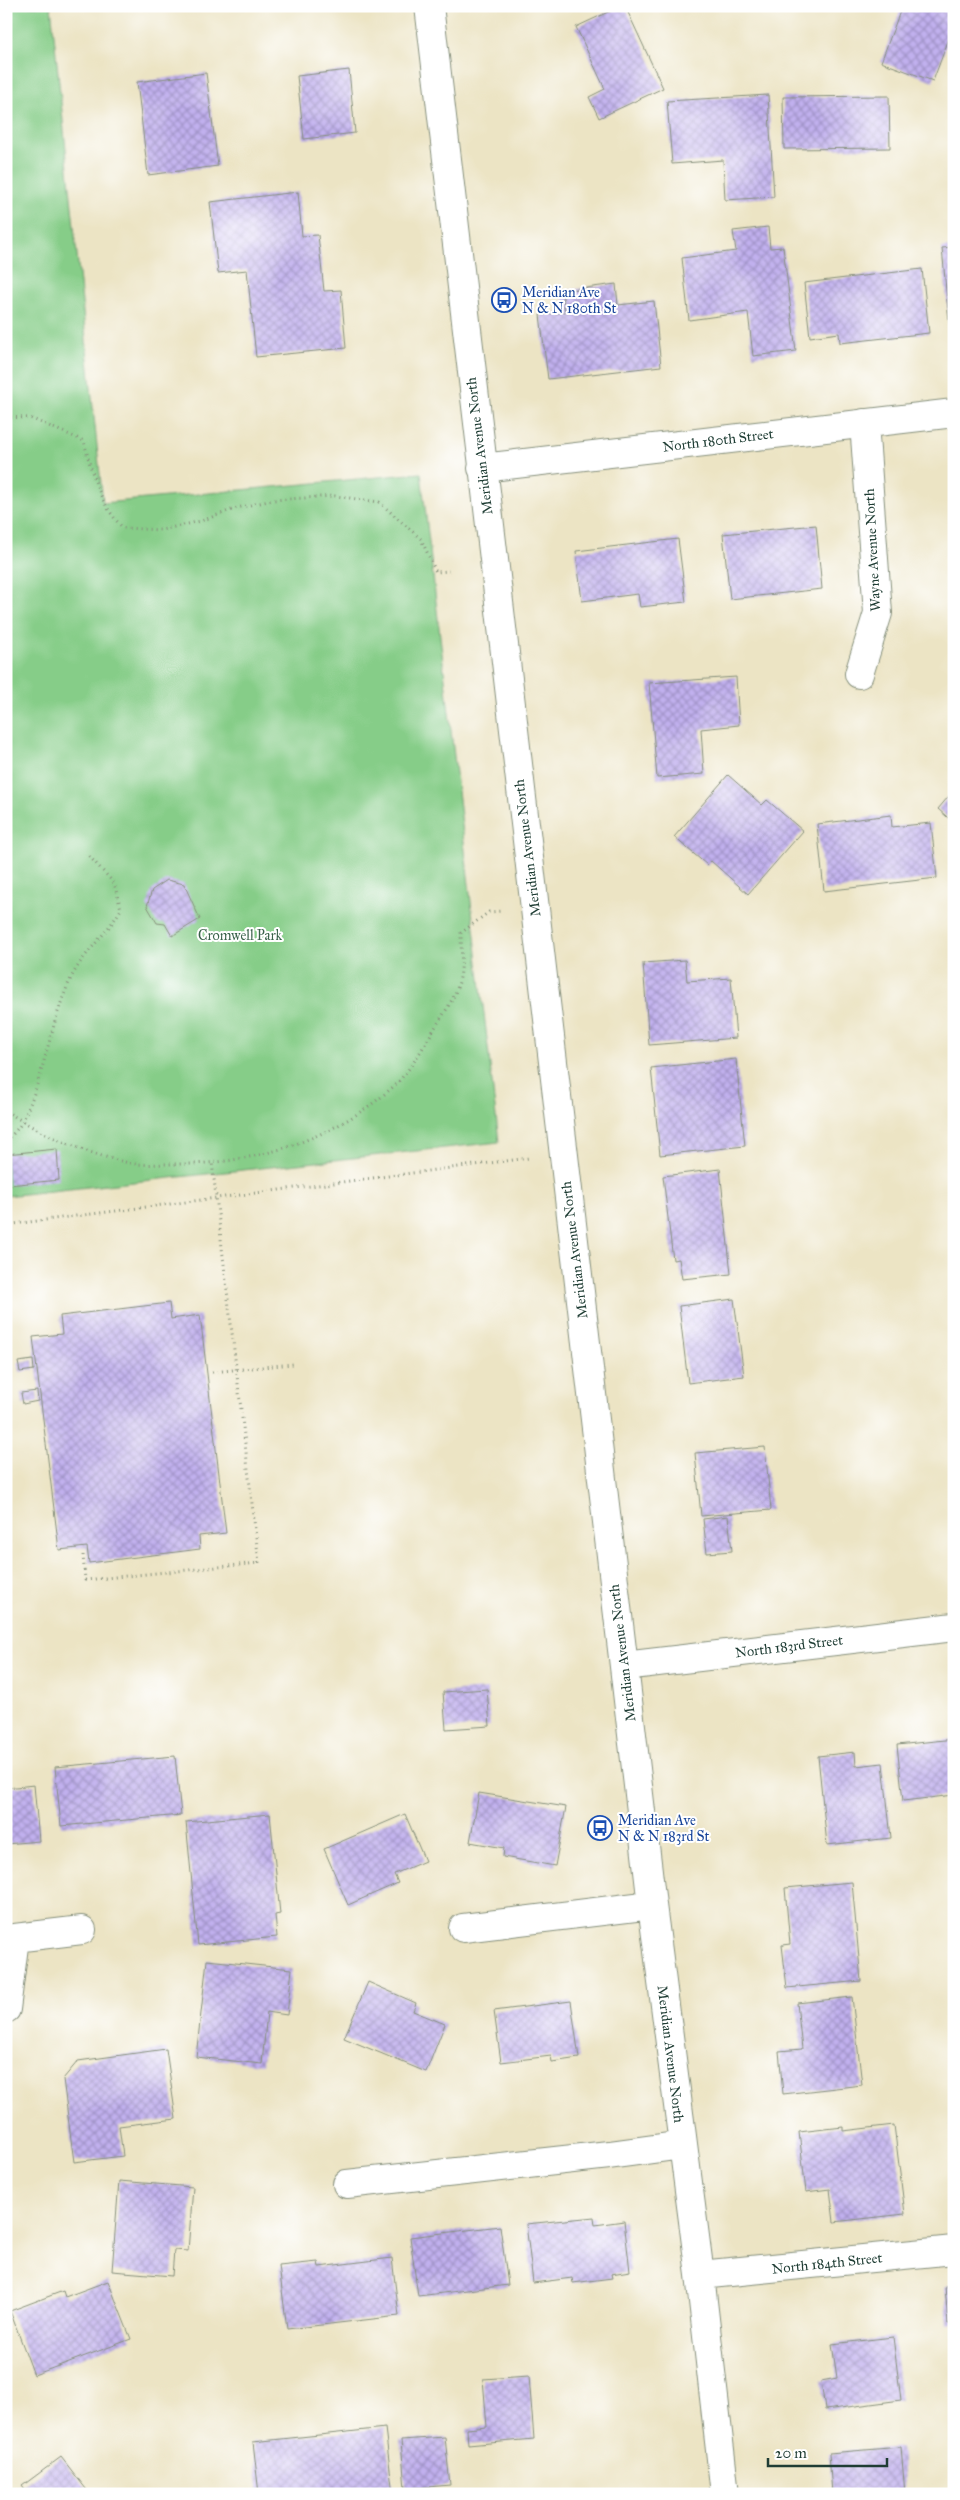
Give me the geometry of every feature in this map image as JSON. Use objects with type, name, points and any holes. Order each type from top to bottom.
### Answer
[{"type":"street","name":"Meridian Avenue North","points":[[429,6],[652,1905],[700,2275],[725,2494]]},
{"type":"street","name":"North 180th Street","points":[[482,468],[954,413]]},
{"type":"street","name":"Wayne Avenue North","points":[[859,674],[878,613],[864,423]]},
{"type":"street","name":"North 183rd Street","points":[[624,1666],[954,1626]]},
{"type":"street","points":[[463,1928],[652,1905]]},
{"type":"street","points":[[6,2009],[10,1939],[82,1930]]},
{"type":"street","points":[[347,2184],[683,2145]]},
{"type":"street","name":"North 184th Street","points":[[700,2275],[954,2250]]},
{"type":"path","points":[[6,417],[30,418],[84,441],[94,484],[110,515],[123,528],[161,530],[201,521],[237,508],[273,500],[335,496],[379,502],[421,539],[436,572],[449,571]]},
{"type":"path","points":[[6,1141],[22,1122],[60,1006],[73,975],[94,943],[114,922],[122,909],[114,883],[88,855]]},
{"type":"path","points":[[6,1111],[22,1122],[83,1149],[136,1164],[195,1165],[252,1158],[298,1144],[348,1120],[394,1086],[423,1047],[448,1008],[459,982],[461,933],[489,912],[534,906]]},
{"type":"path","points":[[6,1225],[216,1200],[563,1153]]},
{"type":"path","points":[[83,1554],[85,1580],[259,1562],[212,1162]]},
{"type":"path","points":[[212,1372],[293,1364]]},
{"type":"green space","name":"Cromwell Park","points":[[6,6],[51,6],[103,503],[421,473],[499,1142],[6,1196]]},
{"type":"green space","points":[[6,1662],[14,1716],[6,1716]]},
{"type":"building","points":[[621,6],[625,6],[663,88],[599,118],[589,97],[605,89],[576,27]]},
{"type":"building","points":[[902,6],[954,6],[954,25],[933,81],[881,62]]},
{"type":"building","points":[[349,70],[355,133],[304,139],[297,76]]},
{"type":"building","points":[[206,73],[218,166],[148,175],[137,82]]},
{"type":"building","points":[[768,95],[774,197],[725,200],[723,160],[672,164],[667,101]]},
{"type":"building","points":[[889,96],[890,148],[784,149],[783,97]]},
{"type":"building","points":[[298,192],[302,236],[318,235],[324,291],[341,290],[346,348],[256,357],[247,270],[218,273],[210,202]]},
{"type":"building","points":[[768,227],[770,248],[783,247],[796,351],[753,356],[748,312],[689,320],[682,258],[736,251],[733,231]]},
{"type":"building","points":[[954,247],[954,331],[950,331],[942,248]]},
{"type":"building","points":[[922,269],[929,333],[840,343],[839,333],[810,337],[804,283]]},
{"type":"building","points":[[616,284],[618,305],[654,301],[661,366],[548,379],[540,315],[565,312],[562,291]]},
{"type":"building","points":[[816,525],[822,589],[730,599],[723,534]]},
{"type":"building","points":[[678,539],[686,602],[640,607],[638,594],[582,601],[576,551]]},
{"type":"building","points":[[736,677],[739,725],[701,729],[704,774],[657,778],[649,683]]},
{"type":"building","points":[[728,775],[762,805],[767,800],[803,831],[748,894],[711,861],[707,865],[674,837]]},
{"type":"building","points":[[954,790],[954,823],[938,809]]},
{"type":"building","points":[[891,815],[892,827],[931,823],[937,878],[824,891],[817,824]]},
{"type":"building","points":[[167,880],[184,884],[200,919],[172,936],[165,924],[157,923],[147,906],[152,890]]},
{"type":"building","points":[[685,960],[687,981],[731,978],[736,1038],[649,1045],[643,963]]},
{"type":"building","points":[[736,1059],[745,1146],[660,1155],[651,1068]]},
{"type":"building","points":[[57,1149],[59,1180],[9,1185],[6,1154]]},
{"type":"building","points":[[720,1169],[731,1274],[682,1279],[679,1259],[673,1260],[663,1176]]},
{"type":"building","points":[[734,1299],[744,1376],[688,1383],[679,1306]]},
{"type":"building","points":[[169,1303],[171,1319],[200,1315],[226,1533],[199,1536],[200,1549],[89,1563],[87,1547],[59,1550],[33,1337],[62,1334],[60,1316]]},
{"type":"building","points":[[33,1360],[34,1370],[20,1372],[18,1362]]},
{"type":"building","points":[[37,1391],[38,1401],[23,1404],[21,1393]]},
{"type":"building","points":[[765,1447],[771,1510],[701,1516],[695,1453]]},
{"type":"building","points":[[728,1516],[732,1551],[707,1553],[703,1519]]},
{"type":"building","points":[[487,1689],[490,1726],[446,1729],[443,1692]]},
{"type":"building","points":[[954,1739],[954,1795],[903,1801],[897,1745]]},
{"type":"building","points":[[855,1752],[856,1766],[883,1763],[891,1838],[827,1845],[818,1756]]},
{"type":"building","points":[[175,1756],[181,1815],[61,1826],[55,1767]]},
{"type":"building","points":[[34,1785],[39,1841],[6,1844],[6,1788]]},
{"type":"building","points":[[479,1793],[566,1807],[555,1866],[503,1857],[504,1848],[470,1842]]},
{"type":"building","points":[[270,1814],[280,1914],[275,1915],[277,1937],[198,1945],[186,1822]]},
{"type":"building","points":[[405,1814],[425,1861],[394,1874],[398,1883],[348,1905],[324,1849]]},
{"type":"building","points":[[852,1882],[861,1981],[787,1988],[782,1945],[790,1944],[785,1888]]},
{"type":"building","points":[[207,1960],[292,1969],[287,2015],[267,2012],[262,2064],[196,2057]]},
{"type":"building","points":[[368,1982],[416,2003],[413,2011],[445,2024],[426,2072],[344,2038]]},
{"type":"building","points":[[852,1997],[862,2085],[783,2094],[779,2051],[802,2049],[797,2003]]},
{"type":"building","points":[[571,2001],[579,2058],[552,2062],[551,2056],[501,2062],[494,2011]]},
{"type":"building","points":[[166,2049],[176,2119],[119,2126],[123,2156],[74,2162],[63,2079],[78,2061]]},
{"type":"building","points":[[894,2125],[905,2214],[834,2222],[830,2189],[806,2192],[799,2132],[843,2127],[843,2131]]},
{"type":"building","points":[[119,2181],[193,2187],[188,2251],[174,2250],[172,2276],[112,2271]]},
{"type":"building","points":[[594,2217],[595,2225],[624,2221],[630,2271],[611,2274],[612,2278],[573,2283],[572,2278],[533,2283],[526,2224]]},
{"type":"building","points":[[500,2226],[508,2285],[418,2296],[410,2237]]},
{"type":"building","points":[[392,2258],[399,2316],[287,2329],[279,2266],[318,2262],[319,2267]]},
{"type":"building","points":[[108,2281],[131,2339],[34,2375],[10,2311],[63,2291],[65,2297]]},
{"type":"building","points":[[954,2285],[954,2323],[948,2324],[945,2286]]},
{"type":"building","points":[[893,2337],[901,2400],[825,2410],[821,2381],[837,2378],[832,2344]]},
{"type":"building","points":[[529,2376],[534,2439],[468,2445],[467,2429],[487,2427],[483,2379]]},
{"type":"building","points":[[385,2428],[393,2494],[259,2494],[253,2442]]},
{"type":"building","points":[[445,2437],[450,2485],[405,2489],[401,2440]]},
{"type":"building","points":[[901,2447],[905,2494],[832,2494],[829,2453]]},
{"type":"building","points":[[61,2457],[90,2494],[28,2494],[22,2486]]},
{"type":"place","name":"Meridian Ave N & N 180th St","points":[[504,300]]},
{"type":"place","name":"Meridian Ave N & N 183rd St","points":[[600,1828]]}]
